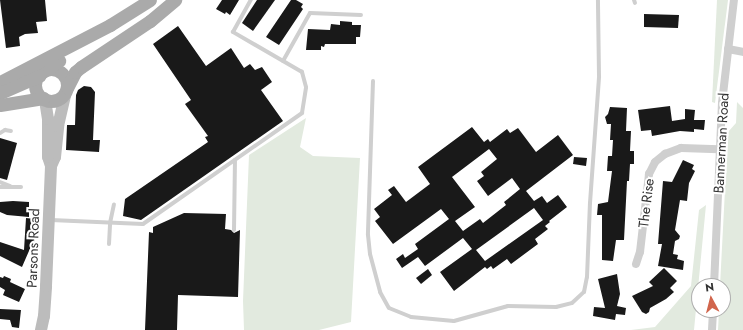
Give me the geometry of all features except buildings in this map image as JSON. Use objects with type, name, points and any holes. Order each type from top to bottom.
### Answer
[{"type":"main road","points":[[44,99],[36,90],[36,83],[40,75],[51,65],[99,41],[133,19],[151,0]]},
{"type":"main road","points":[[0,82],[110,25],[151,0]]},
{"type":"main road","points":[[0,105],[44,99],[55,100],[61,97],[75,72],[150,21],[175,0]]},
{"type":"main road","points":[[0,93],[49,70],[61,73],[66,80],[66,90]]},
{"type":"street","name":"Bannerman Road","points":[[714,278],[719,149],[734,0]]},
{"type":"street","points":[[728,49],[743,52]]},
{"type":"street","name":"Parsons Road","points":[[51,166],[56,156],[58,126],[66,90]]},
{"type":"street","name":"Parsons Road","points":[[41,330],[44,316],[46,286],[51,166],[48,157],[48,119],[44,99]]},
{"type":"street","name":"The Rise","points":[[636,264],[640,252],[649,174],[655,162],[664,154],[682,148],[719,149]]},
{"type":"street","points":[[712,330],[713,318]]},
{"type":"lane","points":[[48,220],[143,224],[302,113],[306,87],[302,72],[233,32],[251,0]]},
{"type":"lane","points":[[373,81],[368,235],[370,254],[380,292],[389,308],[411,317],[454,321],[508,306],[556,307],[572,304],[584,292],[587,277],[590,203],[599,76],[598,0]]},
{"type":"lane","points":[[283,61],[310,13],[361,15]]},
{"type":"lane","points":[[0,133],[5,130],[11,131]]},
{"type":"lane","points":[[234,160],[234,230]]},
{"type":"lane","points":[[0,182],[13,187]]},
{"type":"lane","points":[[0,187],[21,187]]},
{"type":"lane","points":[[109,244],[110,223],[114,204]]},
{"type":"shaded area","points":[[717,0],[728,0],[715,103],[712,102]]},
{"type":"shaded area","points":[[737,102],[743,108],[743,330],[718,330],[719,318],[731,318],[731,278],[720,278],[728,132],[736,123]]},
{"type":"shaded area","points":[[306,118],[300,147],[313,156],[360,158],[351,322],[319,330],[244,330],[243,301],[249,155]]},
{"type":"shaded area","points":[[706,205],[699,278],[692,278],[699,210]]},
{"type":"shaded area","points":[[691,286],[691,318],[695,318],[694,330],[631,330],[655,327]]}]
